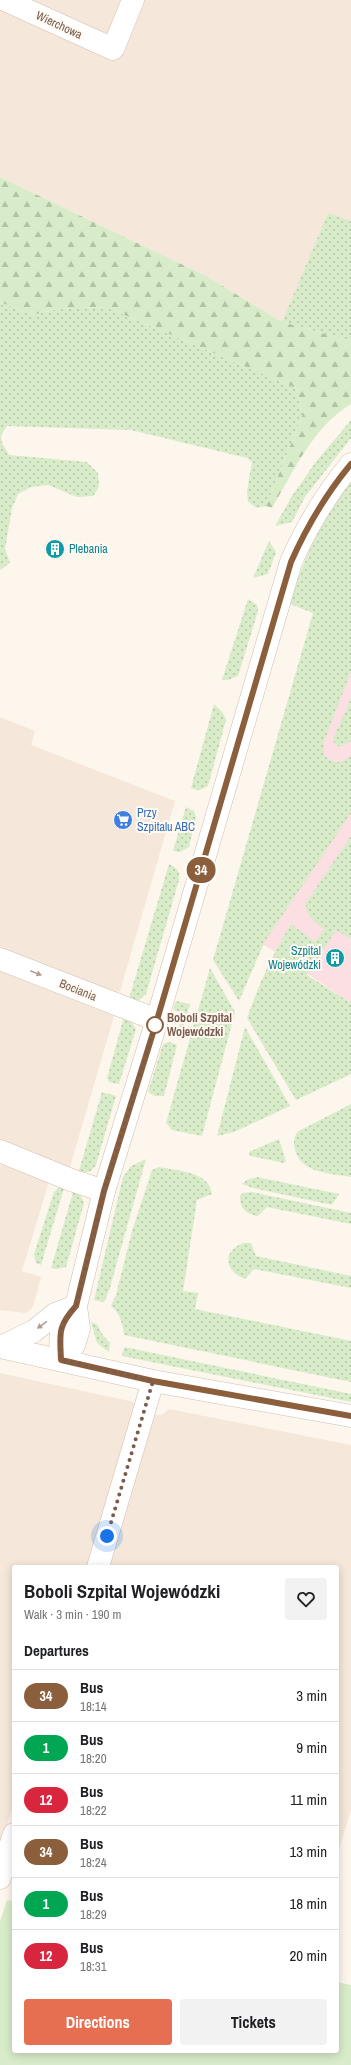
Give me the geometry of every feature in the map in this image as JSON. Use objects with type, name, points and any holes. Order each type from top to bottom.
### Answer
[{"type":"street","name":"Wierchowa","points":[[5,0],[113,49],[133,0]]},
{"type":"street","points":[[61,1360],[60,1336],[64,1319],[76,1306],[104,1191],[157,1020],[291,562],[309,523],[338,479],[351,464]]},
{"type":"street","name":"Bociania","points":[[0,959],[157,1020]]},
{"type":"street","points":[[0,1151],[71,1180],[104,1191]]},
{"type":"street","points":[[0,1347],[34,1331],[55,1314],[76,1306]]},
{"type":"street","points":[[0,1347],[153,1381],[351,1416]]},
{"type":"street","points":[[99,1565],[153,1381]]},
{"type":"street","points":[[0,1878],[12,1840]]},
{"type":"shaded area","points":[[21,0],[125,0],[111,35],[106,36]]},
{"type":"shaded area","points":[[140,0],[351,0],[351,221],[328,214],[282,322],[206,276],[0,177],[0,4],[117,59]]},
{"type":"shaded area","points":[[351,560],[351,1003],[269,948],[242,934]]},
{"type":"shaded area","points":[[0,717],[35,731],[31,745],[175,801],[120,991],[114,994],[0,950]]},
{"type":"shaded area","points":[[0,971],[114,1016],[70,1167],[0,1142]]},
{"type":"shaded area","points":[[0,1159],[47,1179],[48,1185],[22,1271],[41,1277],[33,1307],[26,1313],[0,1310]]},
{"type":"shaded area","points":[[0,1373],[134,1402],[139,1406],[91,1565],[12,1565],[12,1810],[0,1844]]},
{"type":"shaded area","points":[[169,1409],[351,1445],[351,1810],[339,1849],[339,1565],[107,1565],[152,1414],[162,1415]]},
{"type":"green space","points":[[0,177],[206,276],[282,322],[351,341],[351,404],[326,425],[315,437],[272,508],[266,506],[303,414],[296,388],[106,307],[58,309],[32,315],[0,302]]},
{"type":"green space","points":[[328,213],[351,221],[351,341],[282,322]]},
{"type":"green space","points":[[0,302],[32,315],[58,309],[106,307],[296,388],[303,414],[266,506],[257,508],[248,502],[247,491],[252,462],[247,458],[131,430],[7,426],[1,435],[2,443],[9,455],[87,462],[98,473],[99,487],[93,496],[77,497],[48,485],[31,487],[18,494],[12,508],[5,549],[10,563],[0,570]]},
{"type":"green space","points":[[351,420],[351,438],[305,497],[292,522],[275,526],[292,496],[315,463]]},
{"type":"green space","points":[[351,483],[351,671],[324,742],[324,755],[330,760],[337,762],[351,756],[351,813],[265,941],[239,1001],[213,960],[313,613],[290,604],[314,540],[340,497]]},
{"type":"green space","points":[[269,541],[276,552],[268,574],[253,578]]},
{"type":"green space","points":[[248,599],[257,605],[258,611],[238,676],[228,680],[222,680]]},
{"type":"green space","points":[[351,699],[351,741],[340,747],[335,744],[333,739]]},
{"type":"green space","points":[[214,704],[223,713],[226,720],[208,786],[195,790],[191,788]]},
{"type":"green space","points":[[186,807],[194,811],[196,817],[189,847],[180,852],[173,851]]},
{"type":"green space","points":[[351,836],[351,939],[336,930],[307,975],[351,1003],[351,1074],[296,1100],[247,1018],[266,970],[291,924],[315,942],[324,929],[309,915],[306,908],[306,903]]},
{"type":"green space","points":[[169,864],[177,870],[179,880],[146,994],[138,1001],[128,1002]]},
{"type":"green space","points":[[210,968],[235,1012],[202,1136],[172,1130],[166,1123]]},
{"type":"green space","points":[[176,1001],[190,1004],[180,1038],[176,1037],[183,1013],[173,1010]]},
{"type":"green space","points":[[124,1017],[131,1022],[136,1029],[119,1084],[109,1082],[107,1078]]},
{"type":"green space","points":[[245,1027],[290,1106],[234,1132],[217,1136]]},
{"type":"green space","points":[[169,1042],[177,1045],[164,1096],[155,1096],[148,1092],[163,1044]]},
{"type":"green space","points":[[102,1092],[116,1096],[96,1165],[91,1171],[78,1174]]},
{"type":"green space","points":[[351,1104],[351,1177],[318,1171],[304,1164],[299,1158],[294,1147],[294,1140],[297,1132]]},
{"type":"green space","points":[[279,1139],[286,1161],[284,1163],[250,1156],[249,1152]]},
{"type":"green space","points":[[146,1159],[109,1291],[104,1302],[94,1300],[123,1177],[131,1166]]},
{"type":"green space","points":[[159,1167],[192,1173],[199,1176],[210,1186],[212,1194],[197,1200],[183,1291],[198,1293],[195,1309],[351,1341],[351,1382],[124,1335],[123,1327],[117,1312],[111,1306],[116,1295],[132,1231],[152,1170]]},
{"type":"green space","points":[[257,1177],[339,1194],[332,1205],[253,1188],[242,1184],[247,1180]]},
{"type":"green space","points":[[61,1185],[65,1185],[41,1265],[36,1263],[34,1254],[54,1192]]},
{"type":"green space","points":[[74,1189],[81,1196],[84,1203],[66,1267],[56,1269],[51,1268]]},
{"type":"green space","points":[[252,1192],[351,1213],[351,1224],[267,1207],[258,1216],[254,1215],[244,1210],[240,1201],[240,1196],[243,1193]]},
{"type":"green space","points":[[244,1243],[251,1243],[256,1256],[351,1276],[351,1288],[254,1269],[245,1279],[233,1272],[228,1261],[232,1251]]},
{"type":"green space","points":[[91,1322],[97,1324],[102,1334],[110,1343],[109,1352],[97,1343]]},
{"type":"green space","points":[[124,1347],[351,1394],[351,1402],[122,1356]]},
{"type":"green space","points":[[7,1900],[12,1901],[12,2053],[339,2053],[339,1982],[351,1985],[351,2065],[0,2065],[0,1921]]},
{"type":"bus line","name":"34","points":[[351,464],[338,479],[309,523],[291,562],[157,1020],[132,1094],[104,1191],[76,1306],[64,1319],[60,1336],[61,1360],[112,1373],[153,1381],[351,1416]]},
{"type":"place","name":"Plebania","points":[[55,549]]},
{"type":"place","name":"Przy Szpitalu ABC","points":[[123,820]]},
{"type":"place","name":"Szpital Wojewódzki","points":[[335,958]]},
{"type":"place","name":"Boboli Szpital Wojewódzki","points":[[155,1025]]},
{"type":"route","points":[[107,1536],[149,1399],[153,1381],[112,1373],[61,1360],[60,1336],[64,1319],[76,1306],[104,1191],[132,1094],[155,1025]]}]
